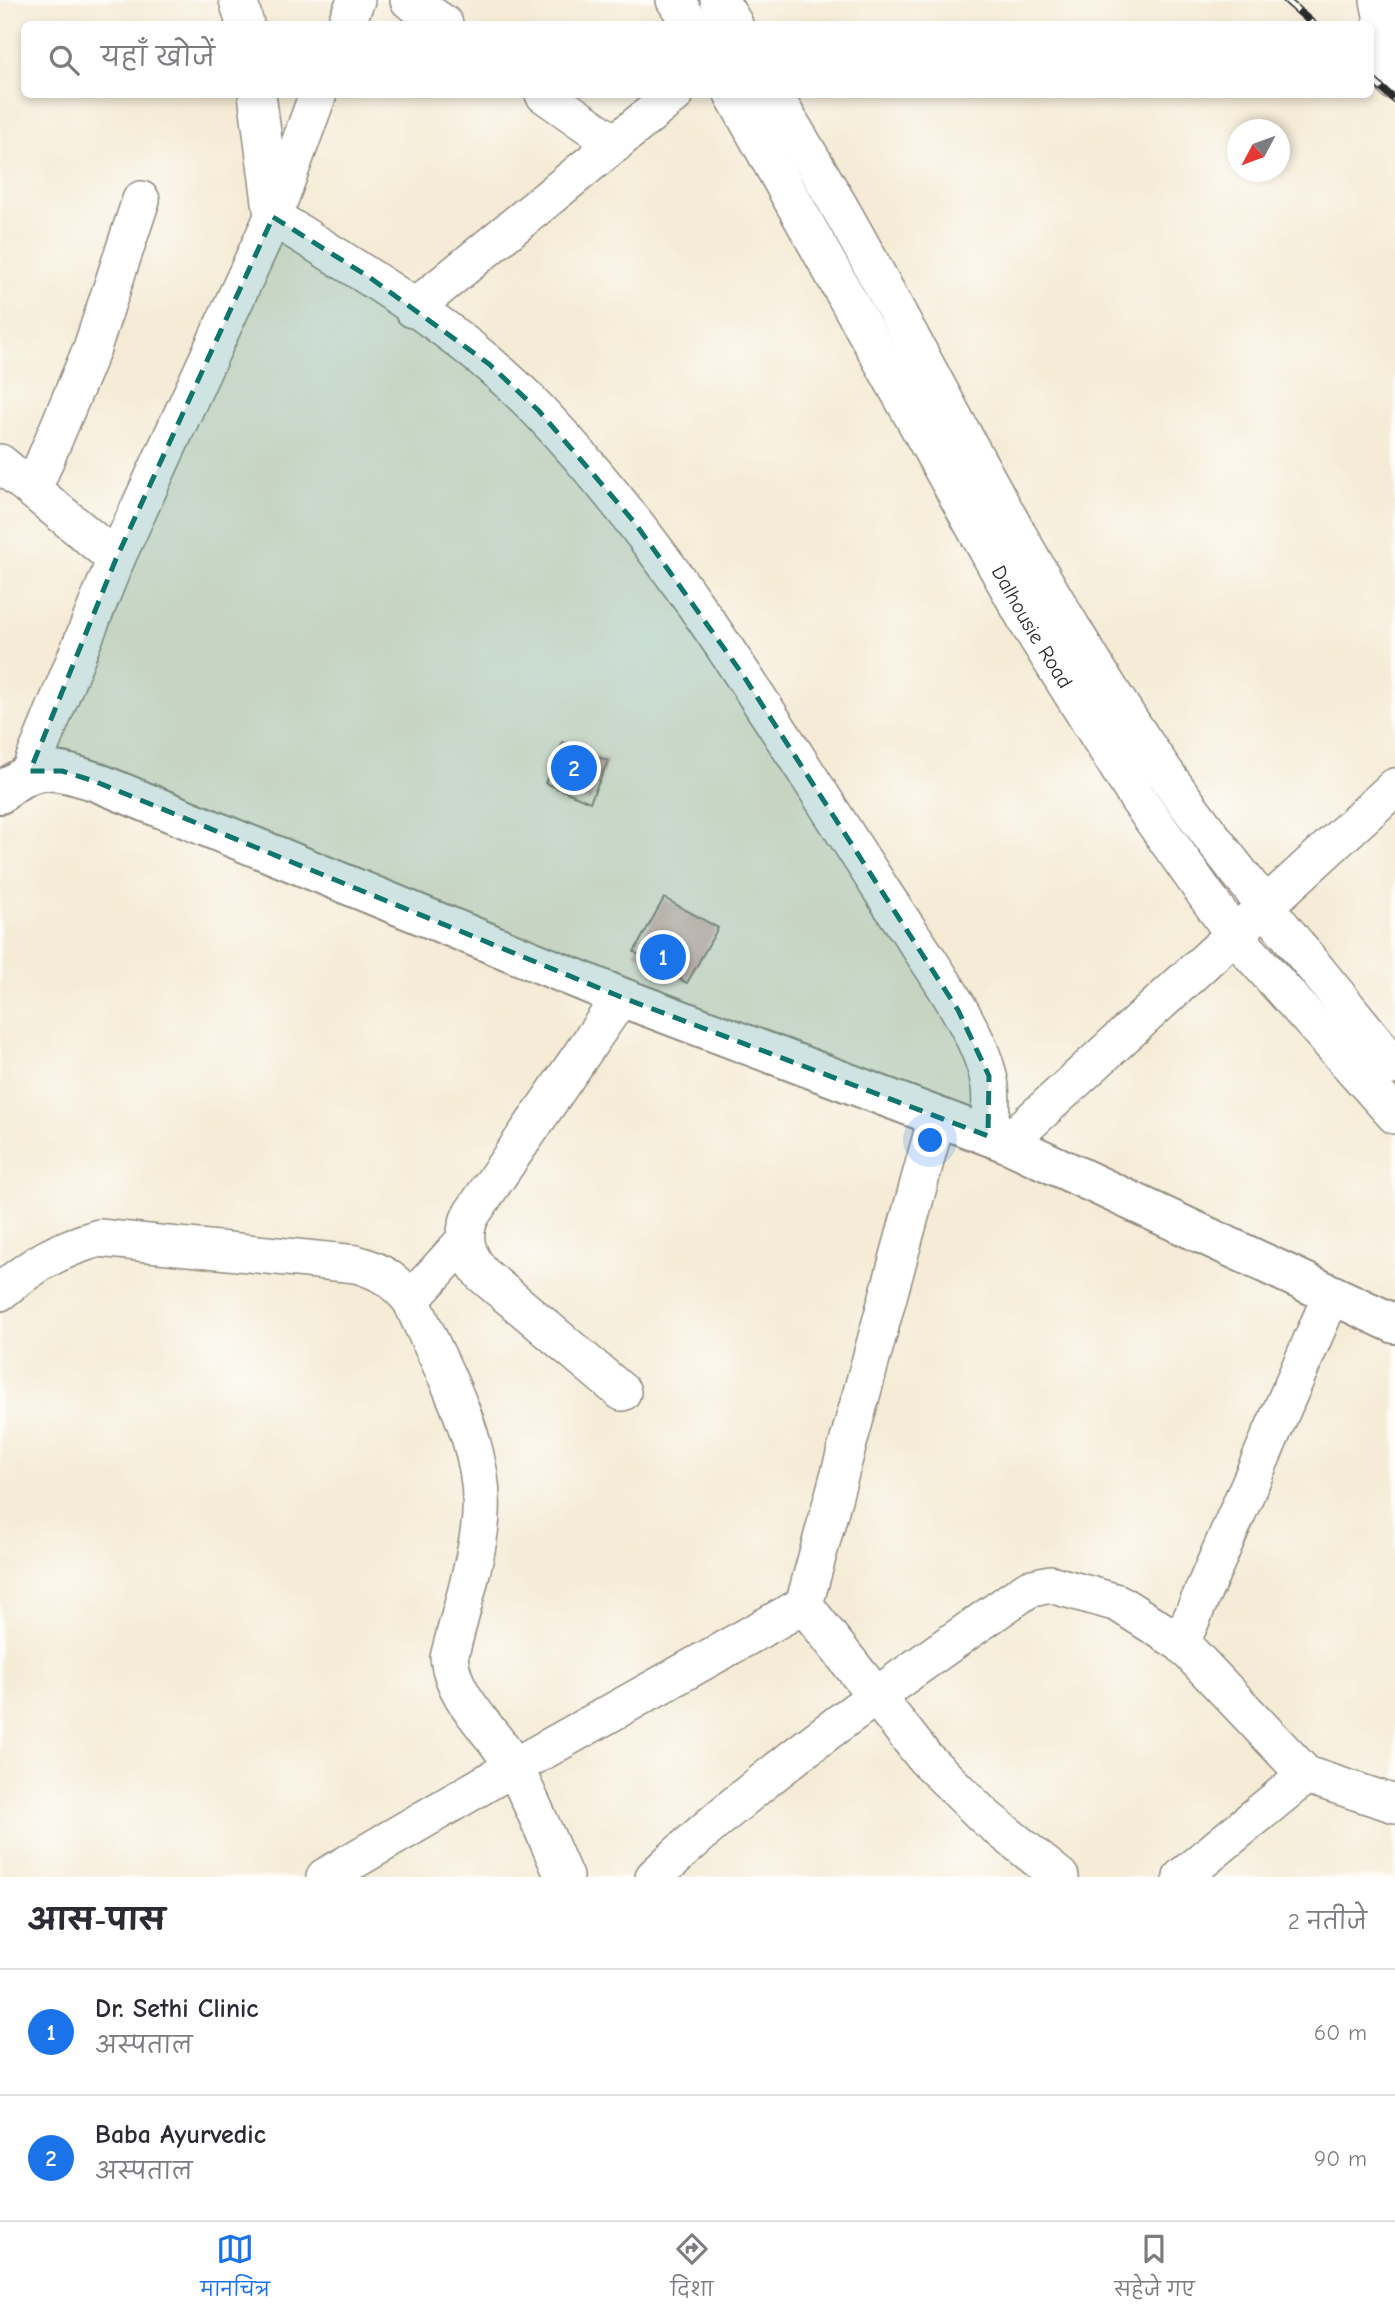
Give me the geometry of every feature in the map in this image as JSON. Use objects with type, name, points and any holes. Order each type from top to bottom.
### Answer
[{"type":"main road","points":[[0,794],[30,771],[62,771],[94,781],[621,997],[998,1139],[1395,1324]]},
{"type":"street","points":[[238,0],[244,21]]},
{"type":"street","points":[[329,0],[332,21]]},
{"type":"street","points":[[347,21],[356,0]]},
{"type":"street","points":[[409,0],[440,21]]},
{"type":"street","points":[[675,0],[689,21]]},
{"type":"street","points":[[719,0],[732,21]]},
{"type":"street","points":[[1380,0],[1395,82]]},
{"type":"street","points":[[258,98],[273,217]]},
{"type":"street","points":[[30,771],[116,559],[273,217],[317,98]]},
{"type":"street","points":[[550,98],[615,144]]},
{"type":"street","points":[[413,309],[670,98]]},
{"type":"street","name":"Dalhousie Road","points":[[735,98],[910,416],[1031,628],[1138,799],[1236,936],[1395,1115]]},
{"type":"street","name":"Dalhousie Road","points":[[776,98],[1060,606],[1152,754],[1266,908],[1395,1066]]},
{"type":"street","points":[[33,489],[92,348],[141,200]]},
{"type":"street","points":[[273,217],[369,277],[489,364],[539,411],[635,523],[743,675],[958,1010],[989,1076],[998,1139]]},
{"type":"street","points":[[910,416],[942,399]]},
{"type":"street","points":[[0,463],[116,559]]},
{"type":"street","points":[[998,1139],[1236,936],[1395,787]]},
{"type":"street","points":[[411,1300],[464,1241],[471,1215],[621,997]]},
{"type":"street","points":[[326,1877],[514,1767],[804,1605],[937,1117]]},
{"type":"street","points":[[6,1274],[56,1252],[99,1238],[356,1264],[380,1271],[411,1300],[469,1434],[479,1470],[480,1532],[449,1658],[451,1671],[475,1714],[514,1767],[564,1877]]},
{"type":"street","points":[[464,1241],[471,1259],[482,1274],[622,1392]]},
{"type":"street","points":[[1181,1643],[1332,1294]]},
{"type":"street","points":[[654,1877],[711,1823],[874,1696],[1028,1589],[1050,1584],[1118,1603],[1181,1643],[1306,1775],[1395,1804]]},
{"type":"street","points":[[804,1605],[925,1758],[985,1817],[1060,1877]]},
{"type":"street","points":[[1182,1877],[1306,1775]]},
{"type":"highlighted area","points":[[273,217],[369,277],[489,364],[539,411],[635,523],[743,675],[958,1010],[989,1076],[988,1136],[621,997],[94,781],[62,771],[30,771],[116,559]]},
{"type":"building","points":[[563,742],[608,761],[590,802],[545,783]]},
{"type":"building","points":[[664,898],[718,928],[687,983],[634,952]]},
{"type":"railway","points":[[1286,0],[1310,21]]},
{"type":"railway","points":[[1374,82],[1395,100]]},
{"type":"place","name":"Baba Ayurvedic","points":[[574,768]]},
{"type":"place","name":"Dr. Sethi Clinic","points":[[663,957]]}]
